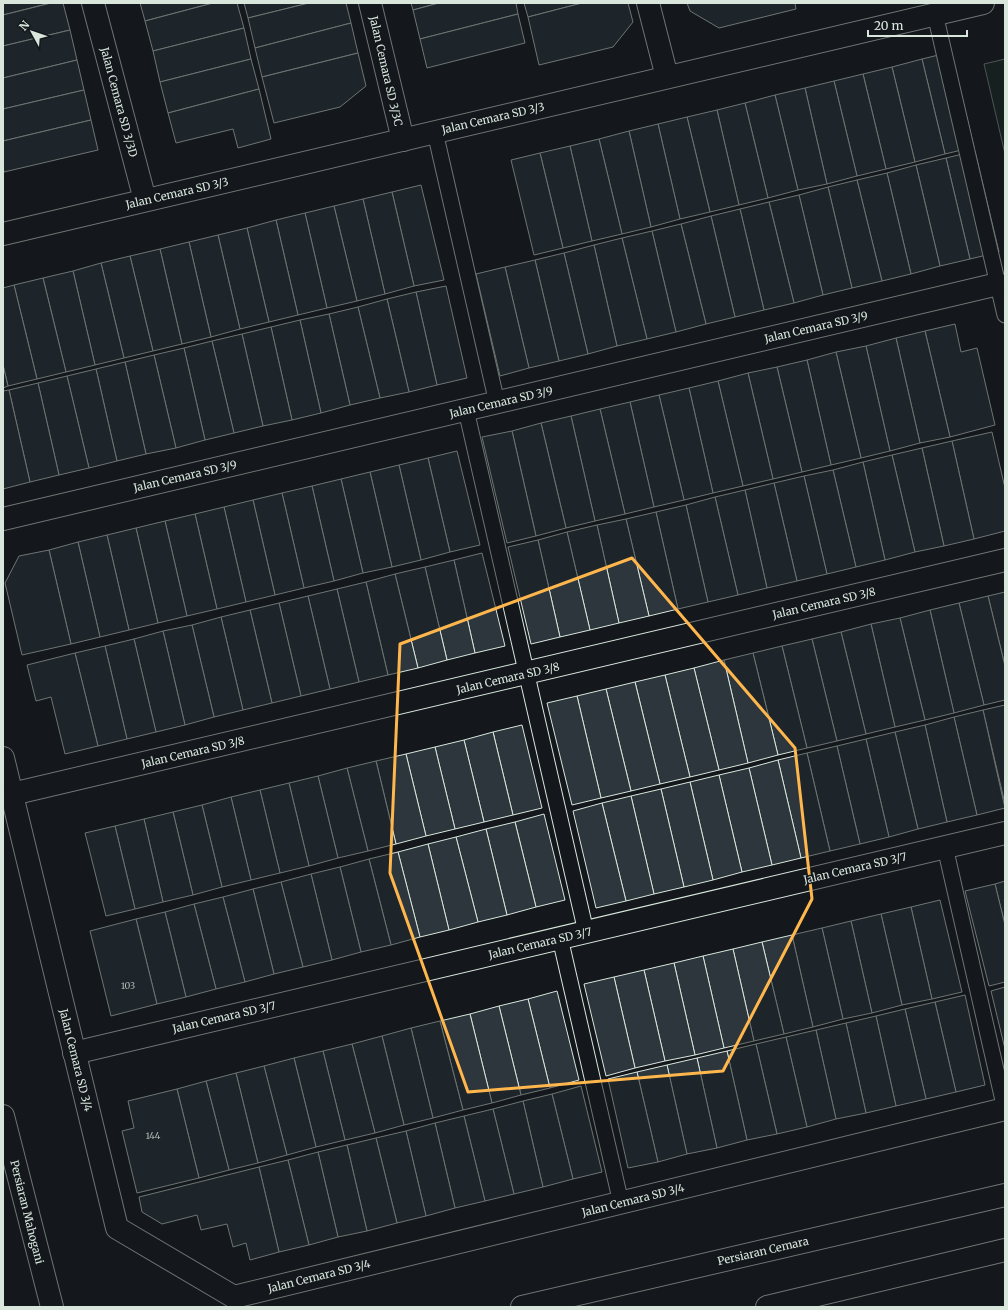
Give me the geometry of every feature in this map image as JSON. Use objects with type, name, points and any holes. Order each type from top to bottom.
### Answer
[{"type":"street","name":"Jalan Cemara SD 3/3D","points":[[93,3],[145,200]]},
{"type":"street","name":"Jalan Cemara SD 3/3C","points":[[370,3],[403,140]]},
{"type":"street","points":[[648,3],[667,77]]},
{"type":"street","name":"Jalan Cemara SD 3/3","points":[[3,234],[667,77],[934,8],[983,3]]},
{"type":"street","name":"Jalan Cemara SD 3/9","points":[[3,519],[998,284]]},
{"type":"street","name":"Jalan Cemara SD 3/8","points":[[12,794],[1005,560]]},
{"type":"street","name":"Jalan Cemara SD 3/4","points":[[3,758],[116,1228],[234,1297],[1005,1109]]},
{"type":"street","name":"Jalan Cemara SD 3/7","points":[[74,1053],[1005,833]]},
{"type":"street","name":"Persiaran Mahogani","points":[[3,1116],[52,1304]]},
{"type":"street","name":"Persiaran Cemara","points":[[522,1307],[1005,1195]]},
{"type":"street","points":[[767,1307],[1005,1250]]},
{"type":"lane","points":[[934,8],[1005,315]]},
{"type":"lane","points":[[435,132],[496,403]]},
{"type":"lane","points":[[466,410],[586,932]]},
{"type":"lane","points":[[945,847],[1005,1109]]},
{"type":"lane","points":[[560,938],[621,1203]]},
{"type":"highlighted area","points":[[632,558],[795,748],[812,899],[723,1071],[468,1092],[390,873],[400,644]]},
{"type":"green space","points":[[1005,59],[1005,154],[984,64]]},
{"type":"building","points":[[3,3],[51,3],[3,15]]},
{"type":"building","points":[[51,3],[63,3],[70,30],[3,46],[3,15]]},
{"type":"building","points":[[140,3],[213,3],[145,21]]},
{"type":"building","points":[[213,3],[237,3],[244,28],[153,51],[145,21]]},
{"type":"building","points":[[244,3],[309,3],[248,18]]},
{"type":"building","points":[[309,3],[346,3],[351,23],[255,48],[248,18]]},
{"type":"building","points":[[411,3],[439,3],[413,10]]},
{"type":"building","points":[[439,3],[516,3],[518,14],[420,39],[413,10]]},
{"type":"building","points":[[524,3],[582,3],[528,17]]},
{"type":"building","points":[[582,3],[628,3],[633,22],[613,47],[539,65],[528,17]]},
{"type":"building","points":[[687,3],[795,3],[796,9],[719,28],[690,11]]},
{"type":"building","points":[[518,14],[525,43],[427,68],[420,39]]},
{"type":"building","points":[[351,23],[358,53],[262,77],[255,48]]},
{"type":"building","points":[[244,28],[251,59],[160,82],[153,51]]},
{"type":"building","points":[[70,30],[77,60],[3,78],[3,46]]},
{"type":"building","points":[[951,52],[974,147],[945,154],[922,59]]},
{"type":"building","points":[[358,53],[366,86],[340,107],[274,123],[262,77]]},
{"type":"building","points":[[251,59],[259,89],[168,113],[160,82]]},
{"type":"building","points":[[922,59],[945,154],[915,162],[892,67]]},
{"type":"building","points":[[77,60],[84,90],[3,109],[3,78]]},
{"type":"building","points":[[892,67],[915,162],[886,169],[863,74]]},
{"type":"building","points":[[863,74],[886,169],[857,176],[834,81]]},
{"type":"building","points":[[834,81],[857,176],[827,184],[805,88]]},
{"type":"building","points":[[805,88],[827,184],[798,190],[775,95]]},
{"type":"building","points":[[259,89],[271,139],[238,148],[233,129],[176,143],[168,113]]},
{"type":"building","points":[[84,90],[91,120],[3,141],[3,109]]},
{"type":"building","points":[[775,95],[798,190],[768,198],[745,103]]},
{"type":"building","points":[[745,103],[768,198],[739,205],[717,110]]},
{"type":"building","points":[[717,110],[739,205],[710,212],[687,117]]},
{"type":"building","points":[[687,117],[710,212],[680,219],[658,124]]},
{"type":"building","points":[[91,120],[98,150],[4,172],[3,141]]},
{"type":"building","points":[[658,124],[680,219],[651,227],[629,131]]},
{"type":"building","points":[[629,131],[651,227],[622,234],[599,139]]},
{"type":"building","points":[[599,139],[622,234],[592,241],[570,146]]},
{"type":"building","points":[[570,146],[592,241],[563,248],[540,153]]},
{"type":"building","points":[[975,151],[999,252],[970,259],[946,158]]},
{"type":"building","points":[[540,153],[563,248],[534,255],[511,160]]},
{"type":"building","points":[[946,158],[970,259],[940,266],[916,165]]},
{"type":"building","points":[[916,165],[940,266],[911,274],[887,173]]},
{"type":"building","points":[[887,173],[911,274],[882,281],[857,180]]},
{"type":"building","points":[[857,180],[882,281],[852,288],[828,187]]},
{"type":"building","points":[[421,185],[444,280],[414,286],[392,192]]},
{"type":"building","points":[[828,187],[852,288],[823,295],[799,195]]},
{"type":"building","points":[[392,192],[414,286],[385,294],[363,199]]},
{"type":"building","points":[[799,195],[823,295],[794,303],[769,202]]},
{"type":"building","points":[[363,199],[385,294],[357,301],[334,206]]},
{"type":"building","points":[[769,202],[794,303],[764,310],[740,209]]},
{"type":"building","points":[[334,206],[357,301],[327,308],[305,213]]},
{"type":"building","points":[[740,209],[764,310],[735,317],[711,216]]},
{"type":"building","points":[[305,213],[327,308],[298,315],[276,220]]},
{"type":"building","points":[[711,216],[735,317],[706,324],[681,224]]},
{"type":"building","points":[[276,220],[298,315],[269,322],[247,228]]},
{"type":"building","points":[[681,224],[706,324],[676,332],[652,231]]},
{"type":"building","points":[[247,228],[269,322],[240,329],[218,235]]},
{"type":"building","points":[[652,231],[676,332],[647,339],[622,238]]},
{"type":"building","points":[[218,235],[240,329],[211,337],[189,242]]},
{"type":"building","points":[[622,238],[647,339],[617,346],[594,245]]},
{"type":"building","points":[[189,242],[211,337],[182,344],[160,249]]},
{"type":"building","points":[[594,245],[617,346],[588,354],[564,253]]},
{"type":"building","points":[[160,249],[182,344],[153,351],[130,256]]},
{"type":"building","points":[[564,253],[588,354],[559,361],[535,260]]},
{"type":"building","points":[[130,256],[153,351],[124,358],[101,263]]},
{"type":"building","points":[[535,260],[559,361],[529,368],[505,267]]},
{"type":"building","points":[[101,263],[124,358],[95,365],[73,271]]},
{"type":"building","points":[[505,267],[529,368],[500,376],[476,274]]},
{"type":"building","points":[[73,271],[95,365],[66,372],[43,278]]},
{"type":"building","points":[[43,278],[66,372],[37,379],[14,285]]},
{"type":"building","points":[[14,285],[37,379],[8,386],[3,365],[3,288]]},
{"type":"building","points":[[446,286],[467,378],[437,385],[416,292]]},
{"type":"building","points":[[416,292],[437,385],[409,392],[387,299]]},
{"type":"building","points":[[387,299],[409,392],[380,398],[358,307]]},
{"type":"building","points":[[358,307],[380,398],[350,405],[329,314]]},
{"type":"building","points":[[329,314],[350,405],[321,413],[300,320]]},
{"type":"building","points":[[300,320],[321,413],[292,420],[271,327]]},
{"type":"building","points":[[955,324],[961,352],[977,348],[995,425],[950,437],[925,331]]},
{"type":"building","points":[[271,327],[292,420],[263,426],[242,334]]},
{"type":"building","points":[[925,331],[950,437],[920,443],[896,338]]},
{"type":"building","points":[[242,334],[263,426],[234,433],[212,341]]},
{"type":"building","points":[[896,338],[920,443],[890,451],[866,346]]},
{"type":"building","points":[[212,341],[234,433],[205,440],[184,348]]},
{"type":"building","points":[[866,346],[890,451],[861,458],[836,352]]},
{"type":"building","points":[[184,348],[205,440],[176,448],[154,355]]},
{"type":"building","points":[[836,352],[861,458],[831,465],[807,360]]},
{"type":"building","points":[[154,355],[176,448],[146,454],[125,362]]},
{"type":"building","points":[[807,360],[831,465],[802,472],[777,367]]},
{"type":"building","points":[[125,362],[146,454],[117,461],[96,369]]},
{"type":"building","points":[[3,365],[8,386],[3,388]]},
{"type":"building","points":[[777,367],[802,472],[773,479],[748,373]]},
{"type":"building","points":[[96,369],[117,461],[89,468],[67,376]]},
{"type":"building","points":[[748,373],[773,479],[743,486],[718,381]]},
{"type":"building","points":[[67,376],[89,468],[59,475],[38,383]]},
{"type":"building","points":[[718,381],[743,486],[713,493],[689,388]]},
{"type":"building","points":[[38,383],[59,475],[30,482],[9,390]]},
{"type":"building","points":[[689,388],[713,493],[684,500],[659,395]]},
{"type":"building","points":[[9,390],[30,482],[3,489],[3,391]]},
{"type":"building","points":[[659,395],[684,500],[654,507],[630,402]]},
{"type":"building","points":[[630,402],[654,507],[625,514],[600,409]]},
{"type":"building","points":[[600,409],[625,514],[595,521],[571,416]]},
{"type":"building","points":[[571,416],[595,521],[566,528],[541,423]]},
{"type":"building","points":[[541,423],[566,528],[536,536],[512,431]]},
{"type":"building","points":[[512,431],[536,536],[507,543],[482,437]]},
{"type":"building","points":[[992,432],[1005,488],[1005,531],[974,539],[952,441]]},
{"type":"building","points":[[952,441],[974,539],[944,546],[922,448]]},
{"type":"building","points":[[922,448],[944,546],[915,552],[892,455]]},
{"type":"building","points":[[457,451],[480,545],[450,552],[428,458]]},
{"type":"building","points":[[892,455],[915,552],[885,560],[863,462]]},
{"type":"building","points":[[428,458],[450,552],[421,560],[399,465]]},
{"type":"building","points":[[863,462],[885,560],[856,567],[833,470]]},
{"type":"building","points":[[399,465],[421,560],[392,567],[370,472]]},
{"type":"building","points":[[833,470],[856,567],[827,574],[804,476]]},
{"type":"building","points":[[370,472],[392,567],[363,573],[341,479]]},
{"type":"building","points":[[804,476],[827,574],[797,581],[774,483]]},
{"type":"building","points":[[341,479],[363,573],[334,581],[312,486]]},
{"type":"building","points":[[774,483],[797,581],[767,588],[745,490]]},
{"type":"building","points":[[312,486],[334,581],[304,588],[282,493]]},
{"type":"building","points":[[745,490],[767,588],[738,595],[715,497]]},
{"type":"building","points":[[282,493],[304,588],[275,595],[253,500]]},
{"type":"building","points":[[715,497],[738,595],[708,602],[686,505]]},
{"type":"building","points":[[253,500],[275,595],[246,602],[224,507]]},
{"type":"building","points":[[686,505],[708,602],[678,609],[656,512]]},
{"type":"building","points":[[224,507],[246,602],[217,609],[195,514]]},
{"type":"building","points":[[656,512],[678,609],[649,616],[626,519]]},
{"type":"building","points":[[195,514],[217,609],[187,616],[165,521]]},
{"type":"building","points":[[626,519],[649,616],[619,623],[597,525]]},
{"type":"building","points":[[165,521],[187,616],[158,623],[136,528]]},
{"type":"building","points":[[597,525],[619,623],[590,630],[567,532]]},
{"type":"building","points":[[136,528],[158,623],[129,630],[107,535]]},
{"type":"building","points":[[567,532],[590,630],[560,637],[538,540]]},
{"type":"building","points":[[107,535],[129,630],[100,637],[78,542]]},
{"type":"building","points":[[538,540],[560,637],[531,644],[508,547]]},
{"type":"building","points":[[78,542],[100,637],[71,644],[49,550]]},
{"type":"building","points":[[49,550],[71,644],[22,655],[5,583],[19,556]]},
{"type":"building","points":[[482,553],[505,646],[475,653],[454,560]]},
{"type":"building","points":[[454,560],[475,653],[447,660],[425,567]]},
{"type":"building","points":[[425,567],[447,660],[418,668],[395,574]]},
{"type":"building","points":[[395,574],[418,668],[388,675],[366,582]]},
{"type":"building","points":[[366,582],[388,675],[359,682],[337,589]]},
{"type":"building","points":[[337,589],[359,682],[330,689],[308,596]]},
{"type":"building","points":[[1005,592],[1005,666],[988,596]]},
{"type":"building","points":[[308,596],[330,689],[301,696],[279,603]]},
{"type":"building","points":[[988,596],[1005,666],[1005,700],[984,705],[959,603]]},
{"type":"building","points":[[279,603],[301,696],[272,703],[250,610]]},
{"type":"building","points":[[959,603],[984,705],[954,713],[930,610]]},
{"type":"building","points":[[250,610],[272,703],[243,710],[221,617]]},
{"type":"building","points":[[930,610],[954,713],[925,720],[900,618]]},
{"type":"building","points":[[221,617],[243,710],[214,717],[192,625]]},
{"type":"building","points":[[900,618],[925,720],[895,727],[871,624]]},
{"type":"building","points":[[871,624],[895,727],[866,734],[841,632]]},
{"type":"building","points":[[192,625],[214,717],[185,725],[163,631]]},
{"type":"building","points":[[163,631],[185,725],[156,732],[134,639]]},
{"type":"building","points":[[841,632],[866,734],[837,741],[812,639]]},
{"type":"building","points":[[134,639],[156,732],[127,739],[105,646]]},
{"type":"building","points":[[812,639],[837,741],[807,748],[782,646]]},
{"type":"building","points":[[105,646],[127,739],[98,746],[75,653]]},
{"type":"building","points":[[782,646],[807,748],[778,755],[753,653]]},
{"type":"building","points":[[75,653],[98,746],[65,754],[51,697],[36,701],[27,665]]},
{"type":"building","points":[[753,653],[778,755],[748,763],[724,660]]},
{"type":"building","points":[[724,660],[748,763],[719,770],[694,668]]},
{"type":"building","points":[[694,668],[719,770],[690,777],[665,675]]},
{"type":"building","points":[[665,675],[690,777],[660,784],[635,682]]},
{"type":"building","points":[[635,682],[660,784],[631,791],[606,689]]},
{"type":"building","points":[[606,689],[631,791],[601,798],[577,696]]},
{"type":"building","points":[[577,696],[601,798],[572,805],[547,703]]},
{"type":"building","points":[[1005,705],[1005,804],[983,710]]},
{"type":"building","points":[[983,710],[1005,808],[977,815],[954,717]]},
{"type":"building","points":[[954,717],[977,815],[947,822],[925,725]]},
{"type":"building","points":[[522,725],[542,808],[513,815],[493,732]]},
{"type":"building","points":[[925,725],[947,822],[918,829],[895,732]]},
{"type":"building","points":[[493,732],[513,815],[484,822],[464,740]]},
{"type":"building","points":[[895,732],[918,829],[889,837],[866,739]]},
{"type":"building","points":[[866,739],[889,837],[860,844],[837,746]]},
{"type":"building","points":[[464,740],[484,822],[455,829],[435,747]]},
{"type":"building","points":[[837,746],[860,844],[830,851],[807,753]]},
{"type":"building","points":[[435,747],[455,829],[426,836],[406,754]]},
{"type":"building","points":[[807,753],[830,851],[801,858],[778,760]]},
{"type":"building","points":[[406,754],[426,836],[396,844],[376,761]]},
{"type":"building","points":[[778,760],[801,858],[772,865],[749,768]]},
{"type":"building","points":[[376,761],[396,844],[368,851],[347,768]]},
{"type":"building","points":[[347,768],[368,851],[338,858],[318,776]]},
{"type":"building","points":[[749,768],[772,865],[742,872],[719,775]]},
{"type":"building","points":[[719,775],[742,872],[713,880],[690,782]]},
{"type":"building","points":[[318,776],[338,858],[309,866],[289,783]]},
{"type":"building","points":[[690,782],[713,880],[684,887],[661,789]]},
{"type":"building","points":[[289,783],[309,866],[280,873],[260,790]]},
{"type":"building","points":[[661,789],[684,887],[654,894],[631,796]]},
{"type":"building","points":[[260,790],[280,873],[251,880],[231,797]]},
{"type":"building","points":[[631,796],[654,894],[626,901],[602,803]]},
{"type":"building","points":[[231,797],[251,880],[222,887],[202,805]]},
{"type":"building","points":[[602,803],[626,901],[596,908],[573,811]]},
{"type":"building","points":[[202,805],[222,887],[193,895],[173,812]]},
{"type":"building","points":[[173,812],[193,895],[163,902],[144,819]]},
{"type":"building","points":[[544,814],[565,900],[536,907],[515,822]]},
{"type":"building","points":[[144,819],[163,902],[135,909],[115,826]]},
{"type":"building","points":[[515,822],[536,907],[507,915],[486,829]]},
{"type":"building","points":[[115,826],[135,909],[106,916],[85,833]]},
{"type":"building","points":[[486,829],[507,915],[478,922],[456,837]]},
{"type":"building","points":[[456,837],[478,922],[449,930],[428,844]]},
{"type":"building","points":[[428,844],[449,930],[420,937],[398,852]]},
{"type":"building","points":[[398,852],[420,937],[391,945],[369,859]]},
{"type":"building","points":[[369,859],[391,945],[361,952],[340,867]]},
{"type":"building","points":[[340,867],[361,952],[332,960],[311,874]]},
{"type":"building","points":[[311,874],[332,960],[303,967],[281,882]]},
{"type":"building","points":[[1005,881],[1005,925],[995,884]]},
{"type":"building","points":[[281,882],[303,967],[274,974],[253,889]]},
{"type":"building","points":[[995,884],[1005,925],[1005,982],[989,986],[965,891]]},
{"type":"building","points":[[253,889],[274,974],[245,982],[223,897]]},
{"type":"building","points":[[223,897],[245,982],[216,989],[194,904]]},
{"type":"building","points":[[940,900],[962,992],[932,999],[911,907]]},
{"type":"building","points":[[194,904],[216,989],[186,997],[165,912]]},
{"type":"building","points":[[911,907],[932,999],[902,1005],[881,914]]},
{"type":"building","points":[[165,912],[186,997],[157,1004],[136,919]]},
{"type":"building","points":[[881,914],[902,1005],[872,1013],[851,921]]},
{"type":"building","points":[[136,919],[157,1004],[111,1016],[90,931]]},
{"type":"building","points":[[851,921],[872,1013],[843,1019],[822,928]]},
{"type":"building","points":[[822,928],[843,1019],[813,1027],[792,935]]},
{"type":"building","points":[[792,935],[813,1027],[784,1034],[762,942]]},
{"type":"building","points":[[762,942],[784,1034],[754,1041],[733,949]]},
{"type":"building","points":[[733,949],[754,1041],[724,1048],[703,956]]},
{"type":"building","points":[[703,956],[724,1048],[695,1055],[674,963]]},
{"type":"building","points":[[674,963],[695,1055],[665,1061],[644,970]]},
{"type":"building","points":[[644,970],[665,1061],[635,1068],[614,977]]},
{"type":"building","points":[[614,977],[635,1068],[606,1076],[584,984]]},
{"type":"building","points":[[1005,987],[1005,1049],[991,991]]},
{"type":"building","points":[[557,991],[579,1080],[550,1088],[528,999]]},
{"type":"building","points":[[965,995],[985,1085],[956,1092],[935,1002]]},
{"type":"building","points":[[528,999],[550,1088],[521,1095],[499,1006]]},
{"type":"building","points":[[935,1002],[956,1092],[926,1099],[905,1009]]},
{"type":"building","points":[[499,1006],[521,1095],[492,1103],[470,1014]]},
{"type":"building","points":[[905,1009],[926,1099],[896,1106],[876,1016]]},
{"type":"building","points":[[470,1014],[492,1103],[463,1110],[440,1021]]},
{"type":"building","points":[[876,1016],[896,1106],[866,1113],[846,1023]]},
{"type":"building","points":[[440,1021],[463,1110],[433,1118],[411,1028]]},
{"type":"building","points":[[846,1023],[866,1113],[836,1119],[816,1030]]},
{"type":"building","points":[[411,1028],[433,1118],[404,1125],[382,1036]]},
{"type":"building","points":[[816,1030],[836,1119],[807,1127],[786,1037]]},
{"type":"building","points":[[382,1036],[404,1125],[375,1133],[352,1044]]},
{"type":"building","points":[[786,1037],[807,1127],[777,1134],[756,1044]]},
{"type":"building","points":[[352,1044],[375,1133],[345,1140],[323,1051]]},
{"type":"building","points":[[756,1044],[777,1134],[747,1140],[727,1051]]},
{"type":"building","points":[[323,1051],[345,1140],[316,1147],[294,1058]]},
{"type":"building","points":[[727,1051],[747,1140],[717,1148],[697,1058]]},
{"type":"building","points":[[294,1058],[316,1147],[287,1155],[264,1066]]},
{"type":"building","points":[[697,1058],[717,1148],[687,1154],[667,1065]]},
{"type":"building","points":[[667,1065],[687,1154],[658,1162],[637,1072]]},
{"type":"building","points":[[264,1066],[287,1155],[258,1163],[236,1073]]},
{"type":"building","points":[[637,1072],[658,1162],[628,1168],[608,1079]]},
{"type":"building","points":[[236,1073],[258,1163],[229,1170],[206,1081]]},
{"type":"building","points":[[206,1081],[229,1170],[199,1178],[177,1089]]},
{"type":"building","points":[[581,1086],[602,1172],[573,1179],[552,1094]]},
{"type":"building","points":[[177,1089],[199,1178],[137,1193],[122,1131],[134,1128],[128,1101]]},
{"type":"building","points":[[552,1094],[573,1179],[543,1187],[523,1101]]},
{"type":"building","points":[[523,1101],[543,1187],[514,1194],[493,1109]]},
{"type":"building","points":[[493,1109],[514,1194],[485,1201],[464,1116]]},
{"type":"building","points":[[464,1116],[485,1201],[455,1208],[435,1123]]},
{"type":"building","points":[[435,1123],[455,1208],[426,1216],[406,1131]]},
{"type":"building","points":[[406,1131],[426,1216],[397,1223],[376,1138]]},
{"type":"building","points":[[376,1138],[397,1223],[367,1231],[347,1145]]},
{"type":"building","points":[[347,1145],[367,1231],[338,1237],[318,1152]]},
{"type":"building","points":[[318,1152],[338,1237],[309,1245],[288,1160]]},
{"type":"building","points":[[288,1160],[309,1245],[279,1252],[259,1167]]},
{"type":"building","points":[[259,1167],[279,1252],[250,1260],[246,1243],[233,1247],[227,1224],[201,1230],[197,1215],[162,1224],[142,1212],[139,1197]]}]
